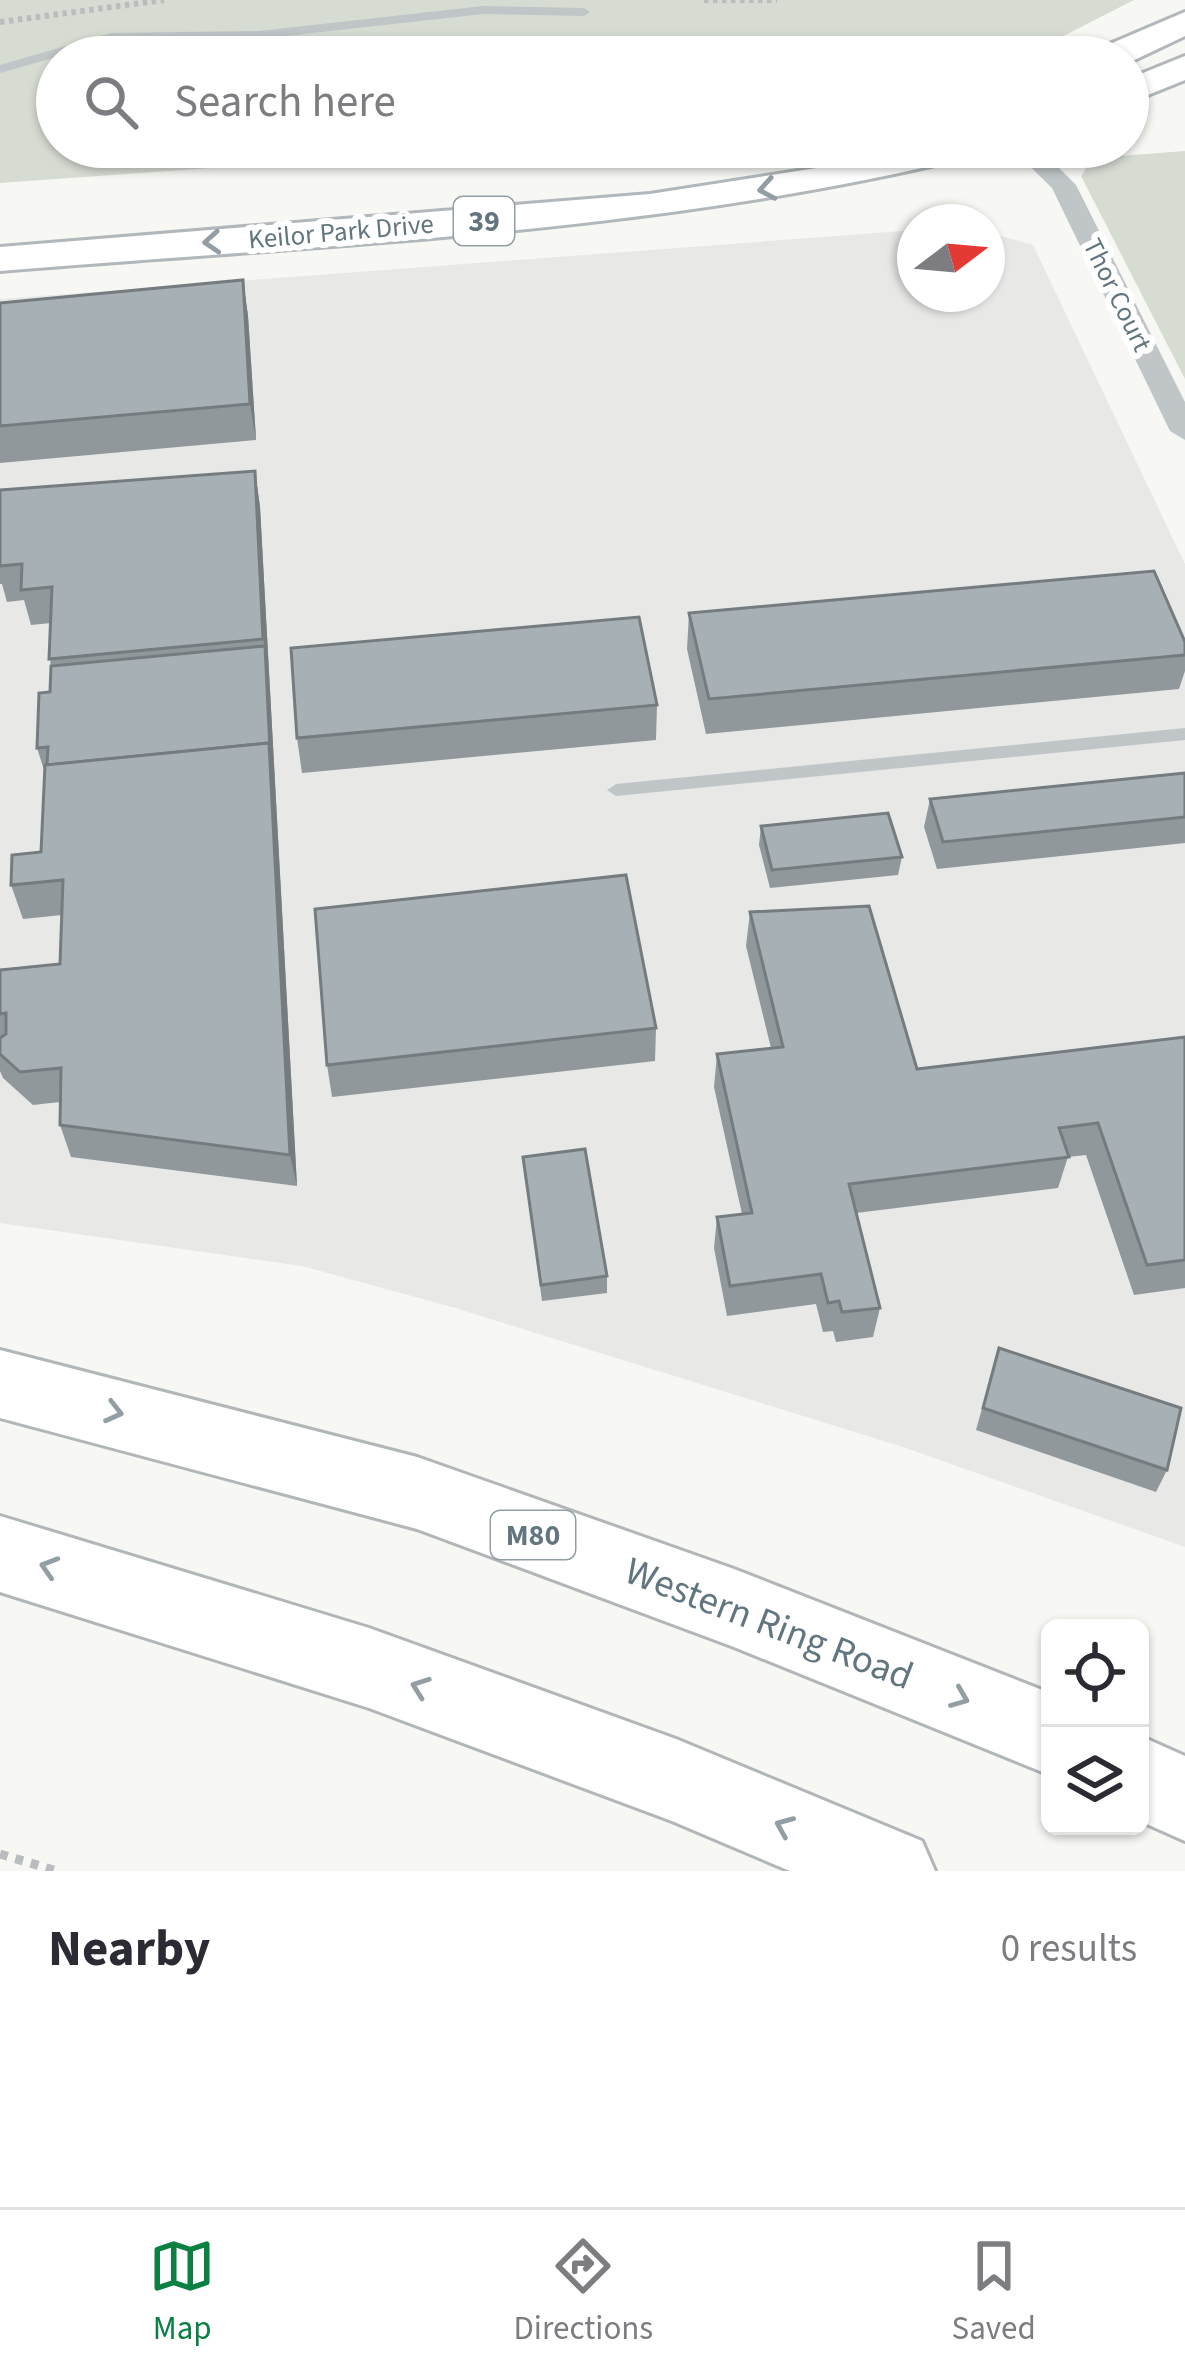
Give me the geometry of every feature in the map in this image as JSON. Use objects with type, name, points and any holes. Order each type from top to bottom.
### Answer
[{"type":"highway","name":"Western Ring Road","points":[[0,1384],[417,1493],[734,1608],[1041,1730]]},
{"type":"highway","points":[[0,1554],[369,1668],[676,1781],[892,1871]]},
{"type":"highway","points":[[1149,1782],[1185,1799]]},
{"type":"main road","points":[[1149,39],[1185,22]]},
{"type":"main road","points":[[1149,83],[1185,67]]},
{"type":"main road","name":"Keilor Park Drive","points":[[0,224],[574,180],[658,168]]},
{"type":"main road","name":"Keilor Park Drive","points":[[0,259],[650,206],[878,168]]},
{"type":"street","name":"Thor Court","points":[[1020,168],[1082,223]]},
{"type":"street","name":"Thor Court","points":[[1045,168],[1063,185],[1185,431]]},
{"type":"lane","points":[[153,36],[280,33],[483,10],[584,12]]},
{"type":"lane","points":[[0,69],[36,59]]},
{"type":"lane","points":[[616,790],[1185,734]]},
{"type":"path","points":[[0,22],[164,0]]},
{"type":"path","points":[[704,0],[777,0]]},
{"type":"path","points":[[0,1854],[57,1871]]},
{"type":"shaded area","points":[[0,0],[1134,0],[1063,36],[36,36],[36,168],[210,168],[0,183]]},
{"type":"shaded area","points":[[1185,151],[1185,379],[1081,176],[1086,168],[1149,168],[1149,154]]},
{"type":"shaded area","points":[[897,231],[897,312],[1005,312],[1005,237],[1033,245],[1185,564],[1185,1547],[903,1447],[452,1307],[302,1266],[0,1223],[0,299]]},
{"type":"building","points":[[243,280],[250,404],[0,426],[0,303]]},
{"type":"building","points":[[255,471],[263,639],[49,659],[52,587],[21,590],[22,564],[0,566],[0,490]]},
{"type":"building","points":[[1154,571],[1185,642],[1185,655],[709,699],[689,613]]},
{"type":"building","points":[[639,617],[657,705],[297,738],[291,648]]},
{"type":"building","points":[[265,646],[270,751],[269,743],[47,765],[48,747],[37,748],[39,693],[50,692],[51,666]]},
{"type":"building","points":[[269,743],[290,1155],[60,1125],[61,1068],[20,1072],[0,1054],[6,1013],[0,1014],[0,970],[60,964],[63,880],[11,885],[12,855],[41,852],[45,765]]},
{"type":"building","points":[[1185,773],[1185,817],[943,842],[930,799]]},
{"type":"building","points":[[888,813],[902,857],[772,870],[761,826]]},
{"type":"building","points":[[626,875],[656,1028],[327,1065],[315,909]]},
{"type":"building","points":[[869,906],[917,1069],[1185,1037],[1185,1260],[1147,1265],[1098,1123],[1059,1128],[1069,1157],[849,1184],[880,1308],[842,1312],[839,1301],[828,1303],[821,1274],[730,1286],[717,1217],[752,1213],[717,1054],[783,1047],[750,912]]},
{"type":"building","points":[[585,1149],[607,1276],[541,1285],[523,1157]]},
{"type":"building","points":[[999,1348],[1181,1408],[1167,1470],[983,1408]]}]
